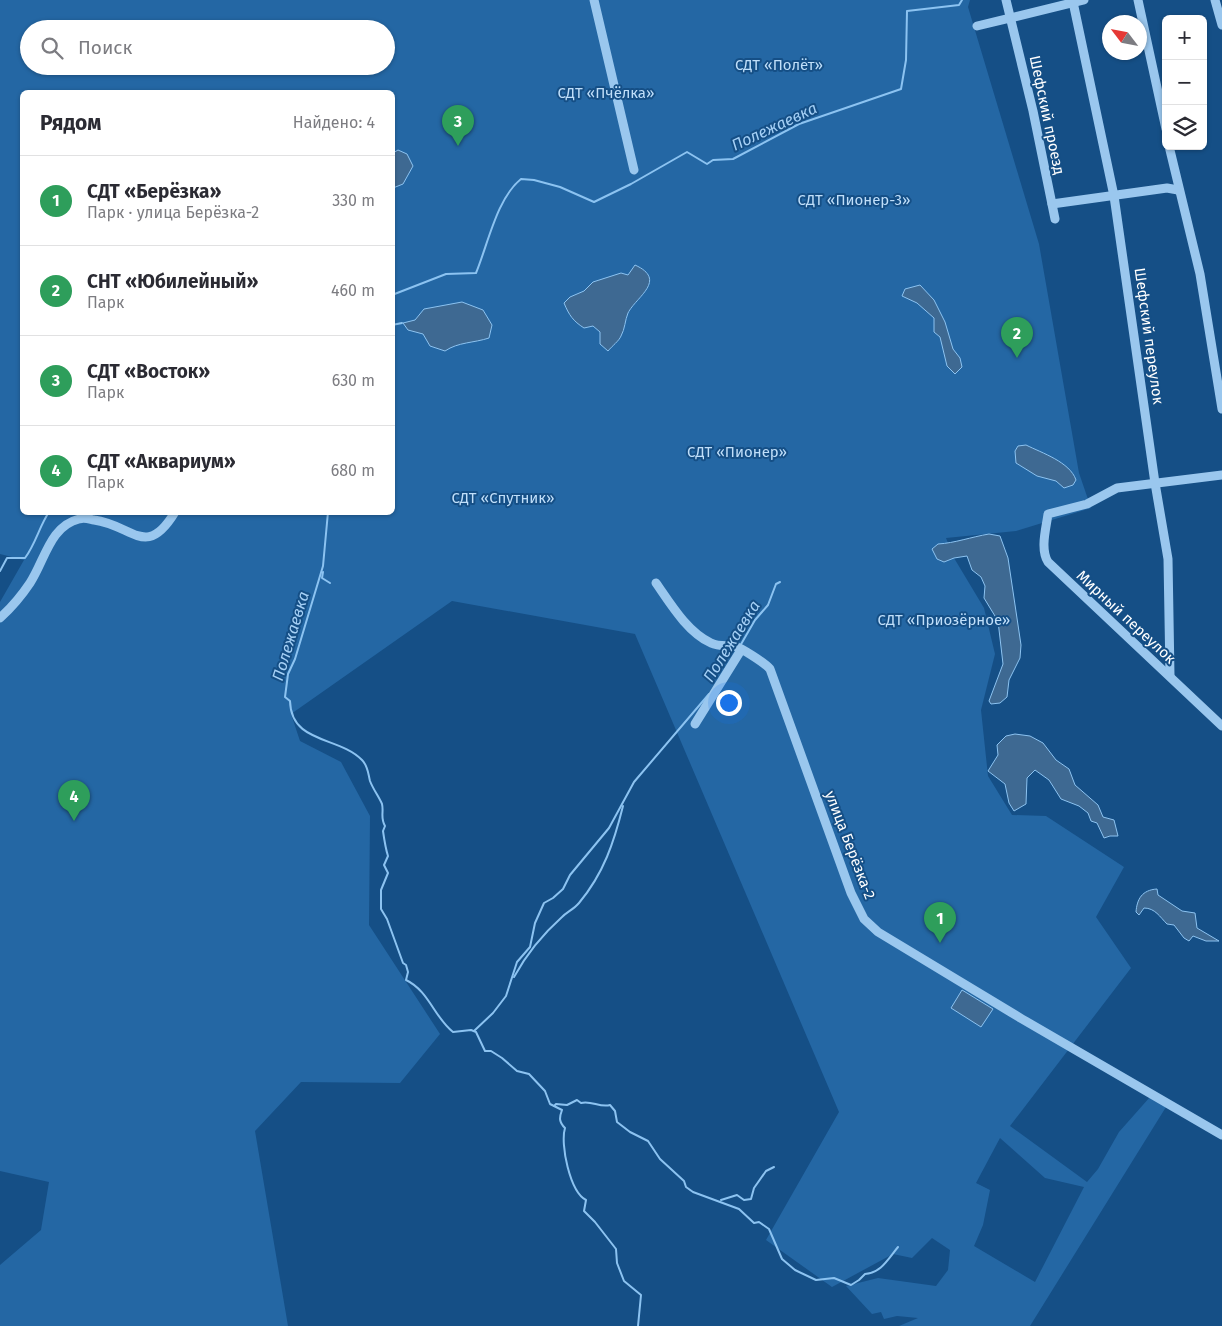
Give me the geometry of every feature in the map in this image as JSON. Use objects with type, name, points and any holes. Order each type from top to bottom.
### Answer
[{"type":"street","points":[[594,0],[634,170]]},
{"type":"street","name":"Шефский проезд","points":[[1006,0],[1054,219]]},
{"type":"street","points":[[977,26],[1084,0]]},
{"type":"street","points":[[1138,0],[1162,111]]},
{"type":"street","points":[[1215,0],[1222,25]]},
{"type":"street","name":"Шефский переулок","points":[[1073,2],[1114,196],[1155,483],[1169,564],[1170,676]]},
{"type":"street","points":[[1170,150],[1178,190],[1200,274],[1222,409]]},
{"type":"street","points":[[1052,204],[1167,188],[1178,190]]},
{"type":"street","points":[[1155,483],[1222,475]]},
{"type":"street","name":"Мирный переулок","points":[[1155,483],[1117,488],[1088,504],[1048,514],[1044,556],[1048,562],[1222,726]]},
{"type":"street","points":[[0,618],[30,583],[45,557],[50,542],[65,524],[81,518],[106,521],[143,538],[155,536],[166,526],[173,515]]},
{"type":"street","name":"улица Берёзка-2","points":[[656,583],[674,609],[692,629],[710,643],[724,647],[735,646],[762,661],[772,674],[851,893],[864,919],[878,932],[1022,1019],[1222,1135]]},
{"type":"street","points":[[694,724],[741,650]]},
{"type":"green space","points":[[0,0],[970,0],[968,7],[1039,244],[1079,473],[1091,508],[1016,531],[946,538],[954,558],[984,608],[995,654],[981,710],[988,776],[1012,815],[1046,816],[1124,867],[1096,917],[1131,968],[1010,1126],[1087,1182],[1098,1169],[1119,1132],[1150,1097],[1166,1107],[1030,1326],[899,1326],[918,1318],[897,1316],[884,1319],[881,1312],[872,1314],[846,1286],[878,1278],[936,1286],[948,1270],[950,1250],[932,1238],[912,1258],[893,1254],[832,1287],[766,1240],[839,1112],[635,634],[452,601],[291,714],[300,741],[341,762],[370,816],[369,925],[440,1034],[400,1083],[301,1082],[255,1131],[288,1326],[0,1326],[0,1265],[41,1230],[49,1182],[0,1171],[0,602],[24,560],[0,554]],"holes":[[[1000,1138],[1045,1178],[1084,1187],[1035,1282],[974,1246],[983,1225],[990,1190],[976,1183]]]},
{"type":"shaded area","points":[[398,150],[407,154],[413,166],[403,184],[395,187],[395,152]]},
{"type":"shaded area","points":[[635,265],[645,271],[649,277],[649,283],[647,289],[628,313],[620,338],[608,351],[600,344],[600,332],[593,326],[584,328],[577,323],[564,303],[570,297],[584,291],[593,282],[621,273],[628,275]]},
{"type":"shaded area","points":[[920,285],[934,300],[945,322],[953,349],[960,358],[962,367],[955,374],[947,366],[940,337],[934,332],[934,318],[917,303],[902,296],[905,289]]},
{"type":"shaded area","points":[[462,302],[483,310],[492,325],[489,338],[461,344],[445,351],[430,346],[423,334],[408,330],[403,323],[415,320],[424,309]]},
{"type":"shaded area","points":[[1026,445],[1055,459],[1068,468],[1076,480],[1073,485],[1064,488],[1056,481],[1037,476],[1016,463],[1015,451],[1018,446]]},
{"type":"shaded area","points":[[989,534],[1000,536],[1008,558],[1021,645],[1020,658],[1009,680],[1007,697],[1000,703],[991,704],[989,701],[1003,664],[998,621],[984,598],[985,586],[981,577],[972,570],[967,556],[944,562],[937,559],[932,549],[938,544]]},
{"type":"shaded area","points":[[1015,734],[1030,736],[1043,743],[1056,760],[1069,769],[1075,785],[1098,805],[1103,817],[1114,820],[1118,836],[1104,838],[1097,823],[1091,821],[1088,813],[1079,806],[1061,799],[1049,780],[1035,770],[1027,778],[1026,804],[1014,811],[1009,803],[1005,784],[988,771],[998,755],[997,745],[1006,736]]},
{"type":"shaded area","points":[[1157,889],[1158,895],[1182,911],[1195,913],[1197,928],[1219,941],[1206,941],[1193,936],[1189,941],[1184,938],[1174,925],[1167,924],[1157,913],[1148,908],[1144,908],[1139,915],[1136,912],[1141,896],[1148,891]]},
{"type":"shaded area","points":[[962,990],[993,1009],[981,1027],[951,1008]]},
{"type":"waterway","name":"Полежаевка","points":[[395,294],[446,274],[476,273],[499,209],[513,187],[521,179],[534,180],[560,187],[594,202],[631,184],[687,152],[707,164],[713,160],[733,159],[799,124],[901,89],[906,60],[907,11],[959,5],[962,0]]},
{"type":"waterway","name":"Полежаевка","points":[[395,324],[402,323]]},
{"type":"waterway","name":"Полежаевка","points":[[0,571],[7,558],[25,558],[47,515]]},
{"type":"waterway","name":"Полежаевка","points":[[328,515],[323,566],[295,659],[288,674],[285,697],[290,701],[292,715],[298,725],[318,738],[352,752],[367,767],[370,781],[382,804],[385,826],[383,831],[388,856],[384,865],[388,873],[381,890],[381,909],[387,919],[403,963],[406,965],[408,972],[406,980],[426,997],[446,1026],[453,1032],[471,1030],[476,1032],[485,1051],[491,1051],[517,1071],[529,1074],[545,1091],[550,1104],[554,1106],[556,1104],[567,1105],[577,1100],[581,1103],[610,1105],[615,1111],[617,1122],[630,1132],[648,1141],[660,1159],[684,1181],[686,1187],[693,1192],[739,1209],[754,1223],[759,1222],[769,1229],[782,1259],[795,1270],[816,1280],[834,1278],[851,1285],[865,1274],[880,1268],[898,1247]]},
{"type":"waterway","name":"Полежаевка","points":[[323,572],[322,578],[330,583]]},
{"type":"waterway","name":"Полежаевка","points":[[740,646],[755,620],[768,605],[776,584],[780,582]]},
{"type":"waterway","name":"Полежаевка","points":[[474,1031],[493,1013],[506,996],[517,962],[530,947],[535,923],[544,903],[563,889],[570,875],[609,828],[634,782],[709,694]]},
{"type":"waterway","name":"Полежаевка","points":[[514,977],[529,953],[548,930],[577,905],[588,892],[602,869],[612,845],[623,806]]},
{"type":"waterway","name":"Полежаевка","points":[[554,1106],[562,1110],[560,1120],[565,1128],[565,1156],[575,1188],[586,1200],[584,1211],[616,1249],[617,1263],[624,1281],[641,1295],[638,1326]]},
{"type":"waterway","name":"Полежаевка","points":[[721,1200],[737,1195],[744,1200],[751,1199],[754,1188],[766,1171],[774,1167]]},
{"type":"place","name":"СДТ «Восток»","points":[[458,146]]},
{"type":"place","name":"СНТ «Юбилейный»","points":[[1017,358]]},
{"type":"place","name":"СДТ «Аквариум»","points":[[74,821]]},
{"type":"place","name":"СДТ «Берёзка»","points":[[940,943]]},
{"type":"park label","name":"СДТ «Полёт»","points":[[779,65]]},
{"type":"park label","name":"СДТ «Пчёлка»","points":[[606,93]]},
{"type":"park label","name":"СДТ «Пионер-3»","points":[[854,200]]},
{"type":"park label","name":"СДТ «Пионер»","points":[[737,452]]},
{"type":"park label","name":"СДТ «Спутник»","points":[[503,498]]},
{"type":"park label","name":"СДТ «Приозёрное»","points":[[944,620]]}]
